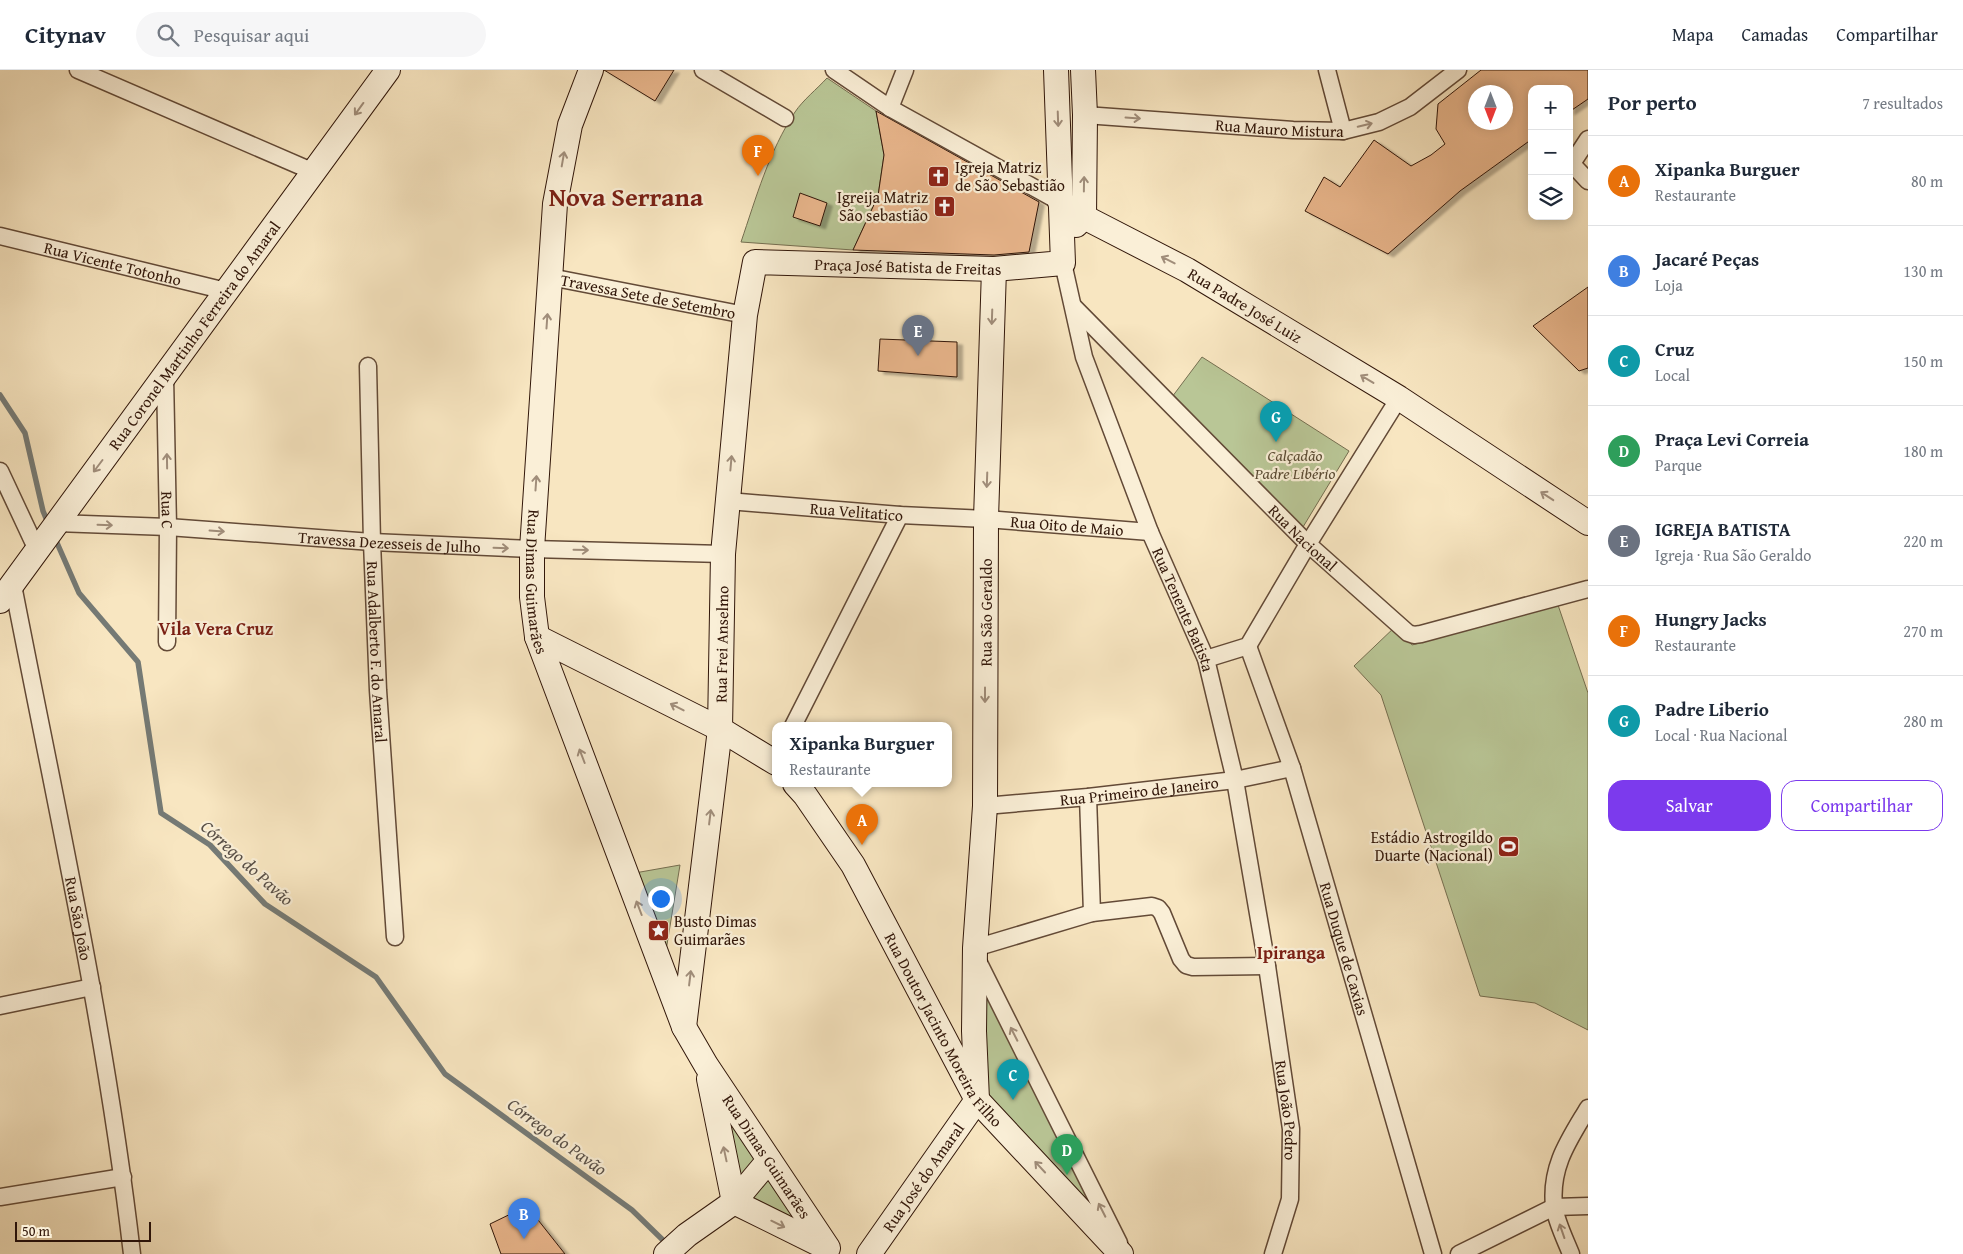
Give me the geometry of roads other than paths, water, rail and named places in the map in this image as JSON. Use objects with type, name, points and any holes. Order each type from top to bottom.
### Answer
[{"type":"street","points":[[78,70],[314,172]]},
{"type":"street","name":"Rua Coronel Martinho Ferreira do Amaral","points":[[6,593],[388,70]]},
{"type":"street","name":"Rua Dimas Guimarães","points":[[591,70],[570,125],[555,204],[532,549],[532,597],[537,637],[684,1027],[768,1160],[832,1251]]},
{"type":"street","points":[[703,70],[785,118]]},
{"type":"street","name":"Rua Padre José Luiz","points":[[834,70],[890,108],[1084,217],[1187,270],[1398,398],[1588,523]]},
{"type":"street","points":[[890,108],[905,70]]},
{"type":"street","points":[[1056,70],[1062,253]]},
{"type":"street","points":[[1062,253],[1084,217],[1085,115],[1083,70]]},
{"type":"street","points":[[1326,70],[1343,130]]},
{"type":"street","name":"Rua Mauro Mistura","points":[[1085,115],[1293,130],[1343,130],[1379,122],[1410,107],[1458,70]]},
{"type":"street","points":[[1588,139],[1573,165],[1588,181]]},
{"type":"street","name":"Rua Vicente Totonho","points":[[0,236],[226,291]]},
{"type":"street","name":"Praça José Batista de Freitas","points":[[754,262],[994,268],[1062,253]]},
{"type":"street","name":"Rua Tenente Batista","points":[[1062,253],[1084,357],[1150,532],[1206,658],[1234,780],[1267,966]]},
{"type":"street","name":"Rua Frei Anselmo","points":[[684,1027],[720,729],[723,554],[745,315],[754,262]]},
{"type":"street","name":"Rua São Geraldo","points":[[977,1100],[974,1031],[976,952],[985,806],[986,519],[994,268]]},
{"type":"street","name":"Travessa Sete de Setembro","points":[[550,277],[745,315]]},
{"type":"street","name":"Rua Nacional","points":[[1072,305],[1308,544],[1408,633],[1414,635],[1588,589]]},
{"type":"street","name":"Rua Adalberto F. do Amaral","points":[[368,366],[378,690],[395,938]]},
{"type":"street","name":"Rua C","points":[[165,376],[168,527],[167,642]]},
{"type":"street","points":[[1206,658],[1248,646],[1398,398]]},
{"type":"street","points":[[0,471],[37,550]]},
{"type":"street","name":"Rua Velitatico","points":[[728,501],[900,515],[986,519]]},
{"type":"street","points":[[794,722],[900,515]]},
{"type":"street","name":"Rua Oito de Maio","points":[[986,519],[1150,532]]},
{"type":"street","name":"Travessa Dezesseis de Julho","points":[[56,523],[168,527],[372,542],[532,549],[723,554]]},
{"type":"street","name":"Rua São João","points":[[6,593],[92,987],[123,1177],[132,1254]]},
{"type":"street","points":[[537,637],[720,729],[772,759]]},
{"type":"street","name":"Rua Duque de Caxias","points":[[1248,646],[1292,768],[1433,1254]]},
{"type":"street","name":"Rua Primeiro de Janeiro","points":[[985,806],[1088,797],[1234,780],[1292,768]]},
{"type":"street","name":"Rua Doutor Jacinto Moreira Filho","points":[[798,787],[853,865],[977,1100],[1122,1254]]},
{"type":"street","points":[[1088,797],[1092,913]]},
{"type":"street","points":[[1122,1254],[976,952],[1092,913],[1152,906],[1158,908],[1162,913],[1181,959],[1186,965],[1193,967],[1267,966]]},
{"type":"street","name":"Rua João Pedro","points":[[1267,966],[1291,1129],[1290,1199],[1273,1254]]},
{"type":"street","points":[[0,1006],[92,987]]},
{"type":"street","name":"Rua Dimas Guimarães","points":[[706,1064],[734,1202],[832,1251]]},
{"type":"street","name":"Rua José do Amaral","points":[[869,1254],[977,1100]]},
{"type":"street","points":[[1570,1254],[1554,1207],[1555,1177],[1561,1155],[1588,1108]]},
{"type":"street","points":[[666,1254],[687,1235],[734,1202],[768,1160]]},
{"type":"street","points":[[0,1197],[123,1177]]},
{"type":"street","points":[[1459,1254],[1554,1207],[1588,1206]]},
{"type":"waterway","name":"Córrego do Pavão","points":[[0,395],[25,433],[43,511],[48,523]]},
{"type":"waterway","name":"Córrego do Pavão","points":[[54,536],[79,593],[138,662],[161,813],[210,845],[265,904],[376,977],[445,1074],[632,1210],[669,1246]]},
{"type":"place","name":"Hungry Jacks","points":[[758,176]]},
{"type":"place","name":"Igreja Matriz de São Sebastião","points":[[939,176]]},
{"type":"place","name":"Igreija Matriz São sebastião","points":[[944,206]]},
{"type":"place","name":"IGREJA BATISTA","points":[[918,356]]},
{"type":"place","name":"Padre Liberio","points":[[1276,442]]},
{"type":"place","name":"Xipanka Burguer","points":[[862,845]]},
{"type":"place","name":"Estádio Astrogildo Duarte (Nacional)","points":[[1509,846]]},
{"type":"place","name":"Busto Dimas Guimarães","points":[[658,930]]},
{"type":"place","name":"Cruz","points":[[1013,1100]]},
{"type":"place","name":"Praça Levi Correia","points":[[1067,1175]]},
{"type":"place","name":"Jacaré Peças","points":[[524,1239]]},
{"type":"district","name":"Nova Serrana","points":[[626,197]]},
{"type":"district","name":"Vila Vera Cruz","points":[[216,629]]},
{"type":"district","name":"Ipiranga","points":[[1291,953]]},
{"type":"park label","name":"Calçadão Padre Libério","points":[[1295,464]]}]
